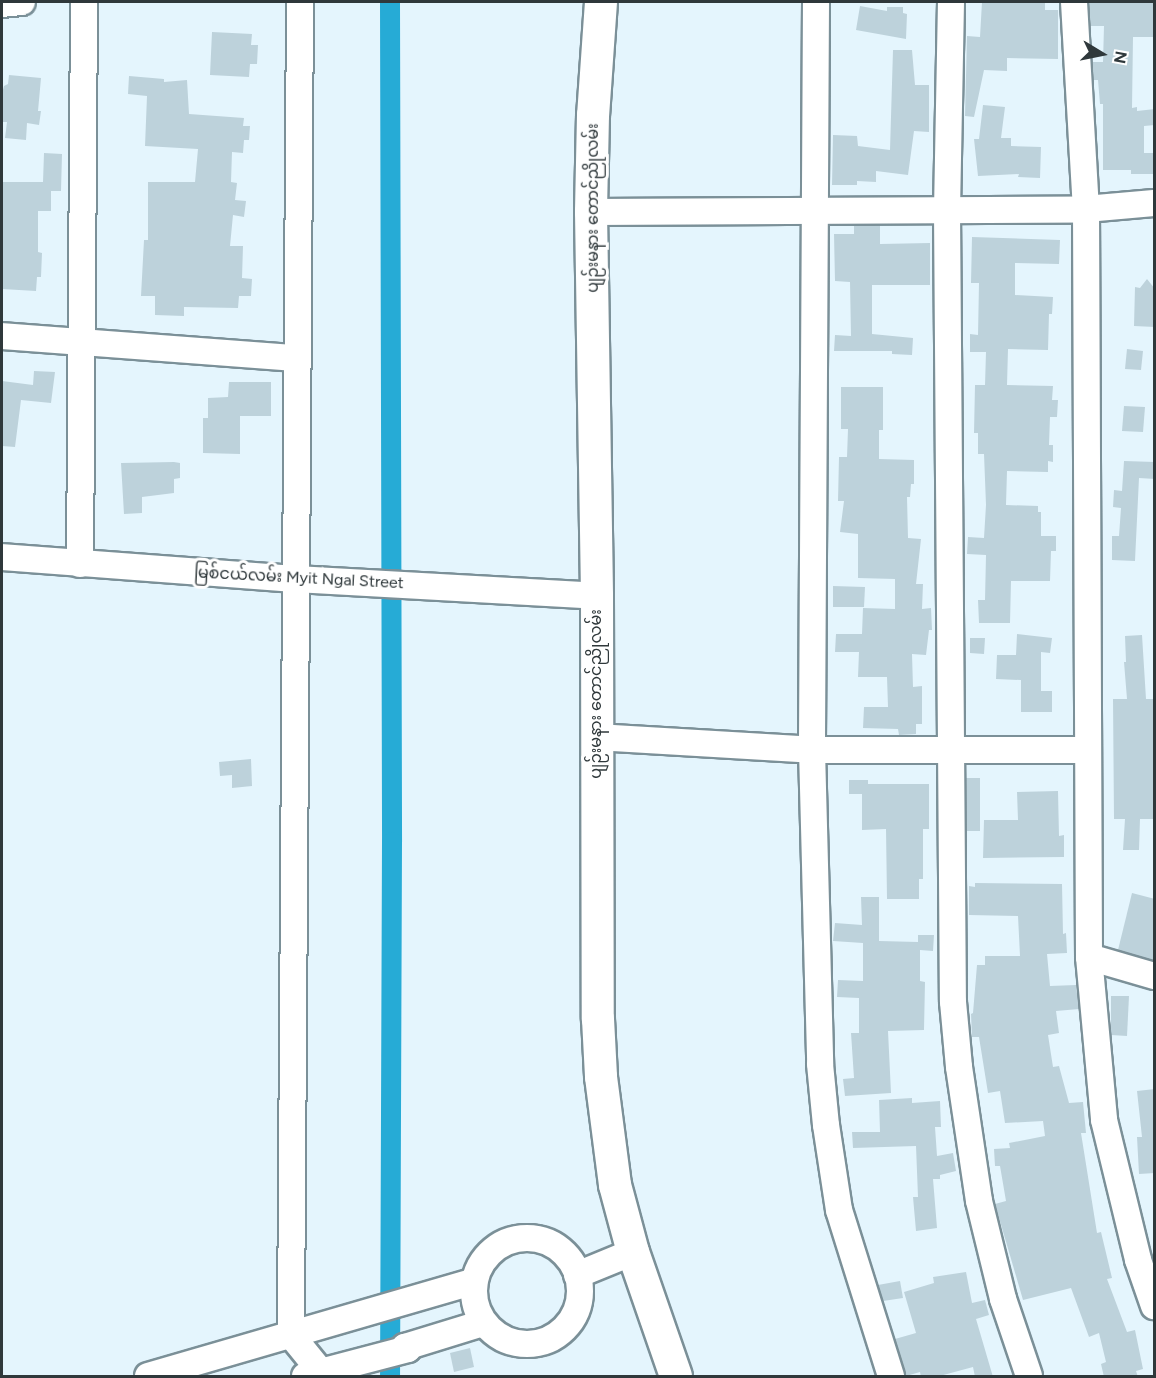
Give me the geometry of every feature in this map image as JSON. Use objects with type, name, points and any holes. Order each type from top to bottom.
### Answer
[{"type":"main road","name":"ပျဉ်းမနား တောင်ညိုလမ်း","points":[[601,2],[593,115],[591,213],[597,596],[598,1018],[601,1077],[615,1185],[633,1252],[676,1377]]},
{"type":"street","points":[[2,3],[22,2]]},
{"type":"street","points":[[80,564],[84,2]]},
{"type":"street","points":[[300,2],[291,1335],[314,1375],[483,1323]]},
{"type":"street","points":[[816,2],[812,750],[820,1052],[826,1125],[839,1210],[891,1377]]},
{"type":"street","points":[[951,2],[947,211],[953,1002],[959,1067],[977,1190],[991,1257],[1029,1377]]},
{"type":"street","points":[[1074,2],[1086,209],[1089,957],[1104,1120],[1138,1260],[1155,1306]]},
{"type":"street","points":[[591,213],[1086,209],[1155,203]]},
{"type":"street","points":[[2,336],[296,358]]},
{"type":"street","name":"မြစ်ငယ်လမ်း Myit Ngal Street","points":[[2,557],[295,579],[597,596]]},
{"type":"street","points":[[596,737],[812,750],[952,752],[1088,750]]},
{"type":"street","points":[[1089,957],[1155,976]]},
{"type":"street","points":[[524,1238],[541,1240],[557,1247],[569,1259],[578,1275],[580,1291],[577,1308],[570,1323],[558,1335],[535,1344],[510,1342],[495,1335],[483,1323],[474,1303],[474,1281],[480,1264],[492,1251],[507,1241],[524,1238]]},
{"type":"street","points":[[578,1275],[633,1252]]},
{"type":"street","points":[[148,1377],[474,1281]]},
{"type":"building","points":[[982,2],[1045,2],[1045,10],[1058,10],[1058,59],[1007,58],[1007,71],[984,70],[974,117],[965,116],[967,36],[980,37]]},
{"type":"building","points":[[1089,2],[1155,2],[1155,37],[1133,37],[1132,108],[1137,107],[1137,111],[1155,109],[1155,125],[1144,126],[1144,153],[1155,153],[1155,174],[1131,174],[1131,170],[1103,170],[1103,104],[1100,104],[1098,80],[1094,80],[1093,62],[1103,62],[1104,26],[1090,26]]},
{"type":"building","points":[[860,6],[887,11],[887,7],[903,7],[903,13],[907,14],[906,39],[856,30]]},
{"type":"building","points":[[212,32],[252,34],[251,45],[258,45],[257,64],[250,64],[249,77],[210,75]]},
{"type":"building","points":[[893,50],[912,50],[915,85],[929,85],[929,132],[914,131],[908,175],[876,171],[876,182],[857,181],[857,185],[832,185],[833,135],[857,136],[858,146],[890,150]]},
{"type":"building","points":[[9,75],[41,78],[39,125],[27,123],[26,140],[5,138],[7,122],[2,122],[2,93],[4,86],[8,84]]},
{"type":"building","points":[[129,76],[164,79],[164,82],[187,80],[189,114],[244,118],[243,126],[250,126],[249,140],[244,140],[243,153],[232,152],[231,182],[237,183],[235,200],[246,201],[244,217],[233,215],[230,246],[243,246],[242,278],[252,279],[251,296],[239,296],[238,308],[184,307],[184,316],[155,315],[155,296],[141,296],[144,240],[148,240],[148,182],[195,182],[198,149],[145,146],[147,96],[128,94]]},
{"type":"building","points":[[983,105],[1005,107],[1001,138],[1011,138],[1011,146],[1041,147],[1040,178],[1018,177],[1019,174],[978,176],[974,139],[979,139]]},
{"type":"building","points":[[44,153],[62,154],[61,191],[51,191],[51,211],[38,211],[38,252],[42,253],[41,277],[37,277],[36,291],[2,289],[2,182],[43,182]]},
{"type":"building","points":[[854,225],[880,225],[880,244],[930,243],[930,285],[872,285],[872,334],[913,338],[912,355],[892,354],[892,351],[834,351],[835,335],[851,336],[850,282],[835,281],[834,234],[854,234]]},
{"type":"building","points":[[972,237],[1060,240],[1059,264],[1015,263],[1015,295],[1053,297],[1052,314],[1049,314],[1048,350],[1008,349],[1007,385],[1053,386],[1052,400],[1058,400],[1057,417],[1050,417],[1049,445],[1053,445],[1053,462],[1048,461],[1048,472],[1007,471],[1006,505],[1038,506],[1038,512],[1041,512],[1041,536],[1056,536],[1056,551],[1051,551],[1050,581],[1011,581],[1010,623],[979,623],[978,600],[985,600],[986,555],[967,554],[968,537],[984,538],[986,505],[984,454],[978,454],[978,433],[974,433],[975,385],[985,385],[986,352],[970,352],[970,334],[978,335],[979,283],[971,283]]},
{"type":"building","points":[[1147,279],[1155,289],[1155,327],[1134,326],[1135,287],[1140,288]]},
{"type":"building","points":[[1127,349],[1143,351],[1141,370],[1125,369]]},
{"type":"building","points":[[34,371],[55,372],[51,403],[21,400],[15,447],[2,446],[2,381],[33,385]]},
{"type":"building","points":[[229,382],[271,382],[271,416],[240,416],[240,454],[203,453],[203,418],[208,418],[208,398],[228,397]]},
{"type":"building","points":[[841,387],[883,387],[883,430],[879,430],[879,459],[914,460],[914,484],[911,484],[910,497],[907,497],[908,538],[921,539],[916,584],[923,584],[922,609],[931,608],[932,630],[929,630],[926,655],[912,654],[913,687],[922,686],[922,724],[916,724],[916,734],[899,735],[898,729],[863,728],[864,707],[888,707],[887,677],[858,677],[859,652],[835,652],[836,634],[862,634],[863,608],[895,609],[895,579],[858,578],[858,534],[840,532],[844,501],[838,501],[839,457],[847,457],[848,429],[841,429]]},
{"type":"building","points":[[1124,406],[1145,407],[1143,432],[1122,431]]},
{"type":"building","points":[[1124,461],[1155,462],[1155,479],[1139,478],[1135,561],[1112,560],[1112,536],[1119,536],[1121,508],[1113,507],[1114,490],[1122,491]]},
{"type":"building","points":[[121,463],[180,463],[180,478],[174,479],[174,493],[142,497],[142,513],[124,514]]},
{"type":"building","points":[[833,586],[865,587],[864,607],[833,607]]},
{"type":"building","points":[[1017,634],[1052,638],[1050,653],[1041,652],[1041,691],[1052,691],[1052,712],[1021,712],[1021,680],[996,679],[997,655],[1016,655]]},
{"type":"building","points":[[1142,635],[1146,699],[1155,699],[1155,819],[1140,819],[1139,850],[1123,850],[1125,819],[1114,819],[1113,699],[1127,699],[1124,662],[1126,662],[1125,636]]},
{"type":"building","points":[[970,638],[985,638],[984,654],[970,653]]},
{"type":"building","points":[[251,759],[252,786],[232,788],[232,775],[220,776],[219,762]]},
{"type":"building","points":[[966,778],[980,778],[980,831],[967,831]]},
{"type":"building","points":[[849,780],[868,780],[868,784],[929,784],[929,829],[923,829],[923,879],[919,879],[919,899],[887,899],[886,829],[862,830],[862,794],[849,794]]},
{"type":"building","points":[[1058,791],[1059,836],[1064,835],[1064,857],[983,858],[984,820],[1018,820],[1017,792]]},
{"type":"building","points":[[975,883],[1062,884],[1063,934],[1066,933],[1067,953],[1047,954],[1050,986],[1076,985],[1079,1009],[1056,1011],[1059,1033],[1048,1035],[1053,1067],[1059,1066],[1069,1103],[1083,1102],[1086,1133],[1081,1133],[1097,1233],[1101,1232],[1112,1278],[1107,1279],[1127,1332],[1135,1330],[1143,1369],[1136,1371],[1138,1377],[1104,1377],[1101,1364],[1106,1362],[1099,1333],[1089,1337],[1071,1288],[1023,1300],[995,1204],[1006,1201],[1000,1166],[995,1166],[994,1149],[1010,1148],[1009,1143],[1045,1136],[1043,1121],[1005,1123],[1000,1091],[988,1093],[979,1037],[972,1037],[971,1014],[973,1013],[977,965],[985,965],[985,956],[1020,956],[1018,916],[969,915],[969,886],[975,887]]},
{"type":"building","points":[[1132,893],[1155,899],[1155,961],[1118,950]]},
{"type":"building","points":[[861,897],[879,897],[879,941],[918,942],[918,935],[934,935],[933,951],[920,950],[920,981],[925,982],[924,1030],[888,1031],[891,1093],[845,1096],[843,1079],[854,1078],[851,1033],[859,1033],[859,998],[837,997],[838,980],[863,981],[863,943],[833,941],[835,923],[862,925]]},
{"type":"building","points":[[1111,996],[1129,996],[1127,1036],[1111,1035]]},
{"type":"building","points":[[1155,1089],[1155,1173],[1139,1174],[1137,1137],[1142,1137],[1137,1091]]},
{"type":"building","points":[[912,1098],[912,1103],[940,1101],[941,1127],[935,1127],[937,1156],[953,1153],[956,1171],[940,1175],[940,1179],[933,1179],[937,1228],[916,1231],[913,1197],[918,1197],[916,1146],[853,1148],[852,1132],[880,1132],[879,1100]]},
{"type":"building","points":[[966,1272],[972,1303],[985,1300],[989,1315],[976,1319],[993,1377],[975,1377],[973,1367],[936,1377],[921,1377],[920,1372],[906,1376],[895,1339],[916,1333],[904,1292],[934,1283],[933,1277]]},
{"type":"building","points":[[900,1281],[903,1298],[883,1301],[878,1285]]},
{"type":"building","points":[[470,1348],[474,1367],[454,1372],[450,1353]]},
{"type":"waterway","points":[[390,2],[392,842],[390,1376]]}]
